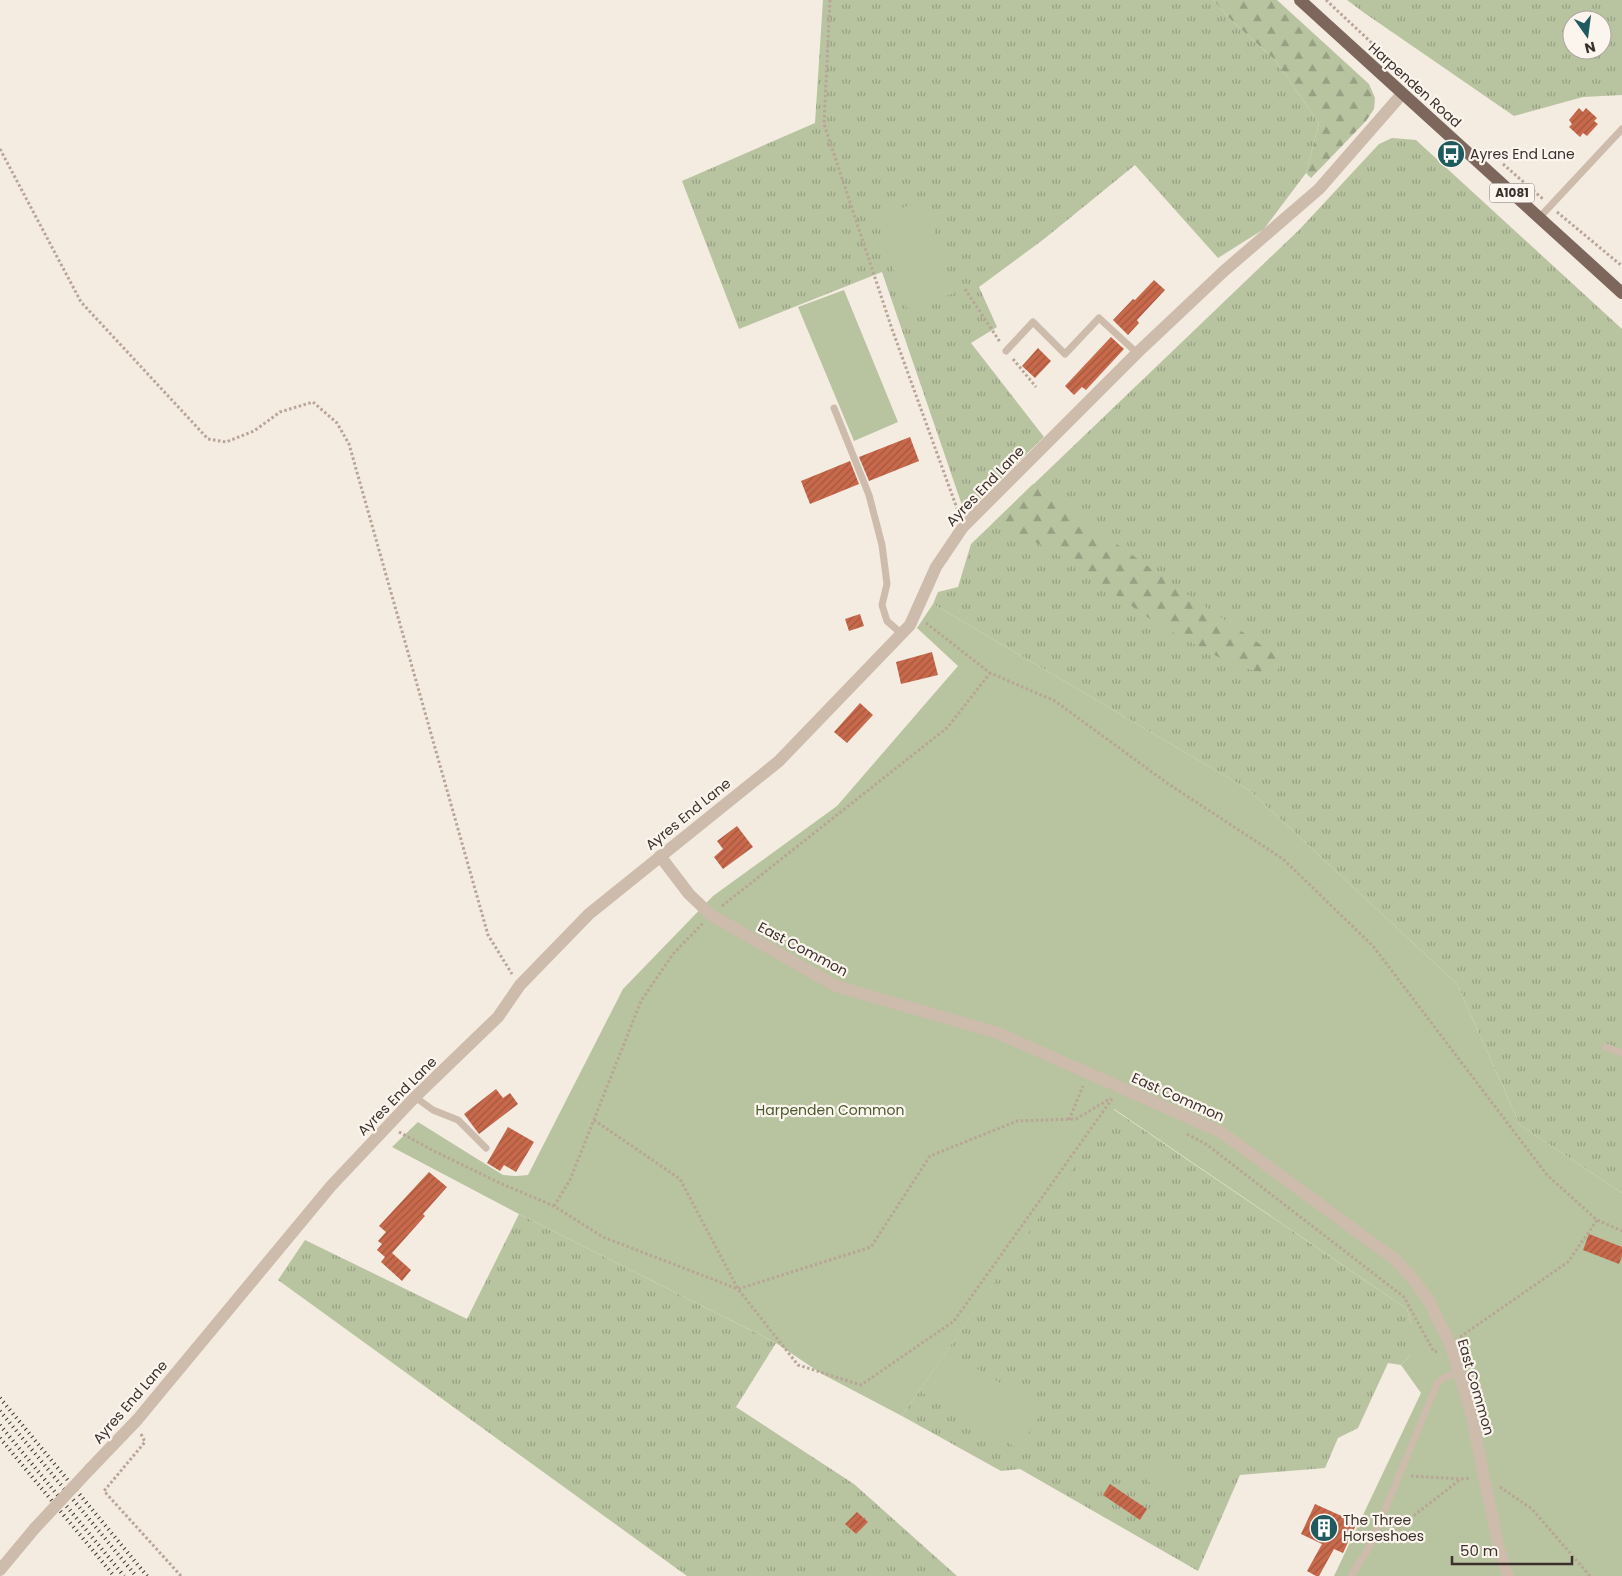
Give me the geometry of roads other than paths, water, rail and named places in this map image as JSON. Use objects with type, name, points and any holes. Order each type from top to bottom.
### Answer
[{"type":"main road","name":"Harpenden Road","points":[[1300,0],[1622,293]]},
{"type":"street","name":"Ayres End Lane","points":[[0,1570],[36,1528],[136,1420],[331,1186],[387,1125],[498,1017],[520,985],[589,914],[779,761],[910,625],[936,567],[963,527],[1137,353],[1224,271],[1319,189],[1402,94]]},
{"type":"street","name":"East Common","points":[[660,856],[689,894],[711,915],[836,986],[998,1033],[1221,1132],[1396,1260],[1414,1280],[1430,1303],[1450,1344],[1470,1409],[1499,1549],[1508,1576]]},
{"type":"lane","points":[[1539,218],[1622,129]]},
{"type":"lane","points":[[1006,351],[1033,322],[1065,354],[1099,318],[1137,353]]},
{"type":"lane","points":[[834,408],[869,495],[882,545],[887,584],[882,606],[887,621],[902,634]]},
{"type":"lane","points":[[1606,1047],[1622,1053]]},
{"type":"lane","points":[[415,1097],[433,1110],[458,1120],[486,1148]]},
{"type":"lane","points":[[1351,1576],[1369,1548],[1437,1384],[1442,1379],[1458,1372]]},
{"type":"railway","points":[[0,1398],[147,1576]]},
{"type":"railway","points":[[0,1411],[136,1576]]},
{"type":"railway","points":[[0,1425],[124,1576]]},
{"type":"railway","points":[[0,1438],[114,1576]]},
{"type":"place","name":"Ayres End Lane","points":[[1451,154]]},
{"type":"place","name":"The Three Horseshoes","points":[[1324,1528]]},
{"type":"park label","name":"Harpenden Common","points":[[830,1110]]}]
